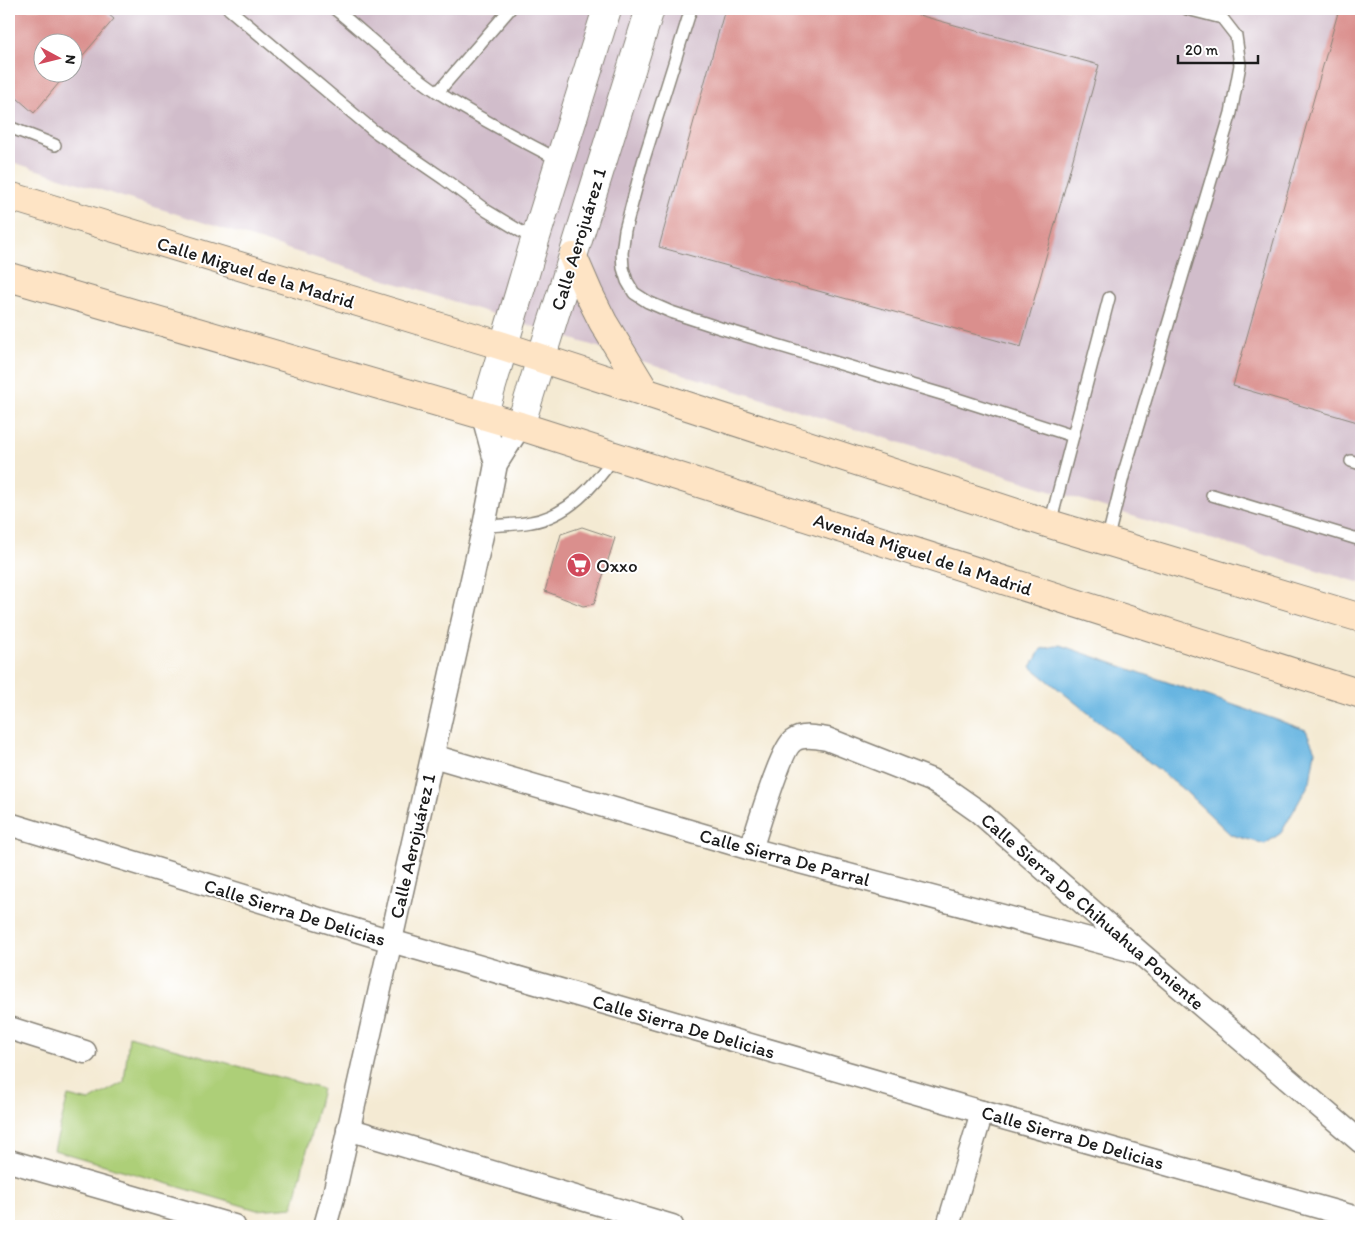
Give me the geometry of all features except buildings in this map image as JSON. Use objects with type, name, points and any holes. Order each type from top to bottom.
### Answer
[{"type":"main road","name":"Calle Miguel de la Madrid","points":[[9,196],[503,346]]},
{"type":"main road","points":[[573,257],[603,322],[646,393]]},
{"type":"main road","points":[[9,276],[483,416]]},
{"type":"main road","points":[[503,346],[540,360],[1050,524],[1361,618]]},
{"type":"main road","name":"Avenida Miguel de la Madrid","points":[[483,416],[615,456],[1361,694]]},
{"type":"street","points":[[483,416],[535,240],[607,9]]},
{"type":"street","name":"Calle Aerojuárez 1","points":[[325,1226],[433,756],[496,464],[520,426],[650,9]]},
{"type":"street","name":"Calle Aerojuárez 1","points":[[483,416],[496,464]]},
{"type":"street","name":"Calle Sierra De Chihuahua Poniente","points":[[751,848],[780,763],[793,740],[804,737],[827,739],[922,776],[952,793],[979,812],[1361,1142]]},
{"type":"street","name":"Calle Sierra De Parral","points":[[433,756],[751,848],[1140,953]]},
{"type":"street","name":"Calle Sierra De Delicias","points":[[9,824],[391,941],[982,1112],[1361,1219]]},
{"type":"street","points":[[9,1028],[84,1052]]},
{"type":"street","points":[[948,1226],[982,1112]]},
{"type":"street","points":[[348,1129],[672,1226]]},
{"type":"street","points":[[9,1161],[234,1226]]},
{"type":"lane","points":[[229,9],[374,132],[444,179],[487,211],[535,240]]},
{"type":"lane","points":[[335,9],[412,73],[438,92],[479,117],[560,160]]},
{"type":"lane","points":[[438,92],[510,9]]},
{"type":"lane","points":[[691,9],[643,162],[626,230],[622,253],[623,268],[627,281],[634,293],[648,302],[671,312],[720,328],[935,392],[1073,436]]},
{"type":"lane","points":[[1107,542],[1125,469],[1232,113],[1240,65],[1236,36],[1222,18],[1188,9]]},
{"type":"lane","points":[[9,127],[55,145]]},
{"type":"lane","points":[[1050,524],[1109,298]]},
{"type":"lane","points":[[484,526],[532,522],[559,513],[576,501],[589,488],[615,456]]},
{"type":"lane","points":[[1212,495],[1361,540]]},
{"type":"shaded area","points":[[9,9],[1361,9],[1361,583],[1142,519],[9,161]]},
{"type":"green space","points":[[129,1036],[322,1089],[293,1207],[257,1210],[54,1150],[68,1096],[89,1101],[124,1082]]},
{"type":"water","points":[[1060,645],[1306,730],[1315,751],[1310,782],[1281,833],[1265,844],[1231,835],[1185,791],[1031,667],[1041,649]]},
{"type":"place","name":"Oxxo","points":[[579,565]]}]
